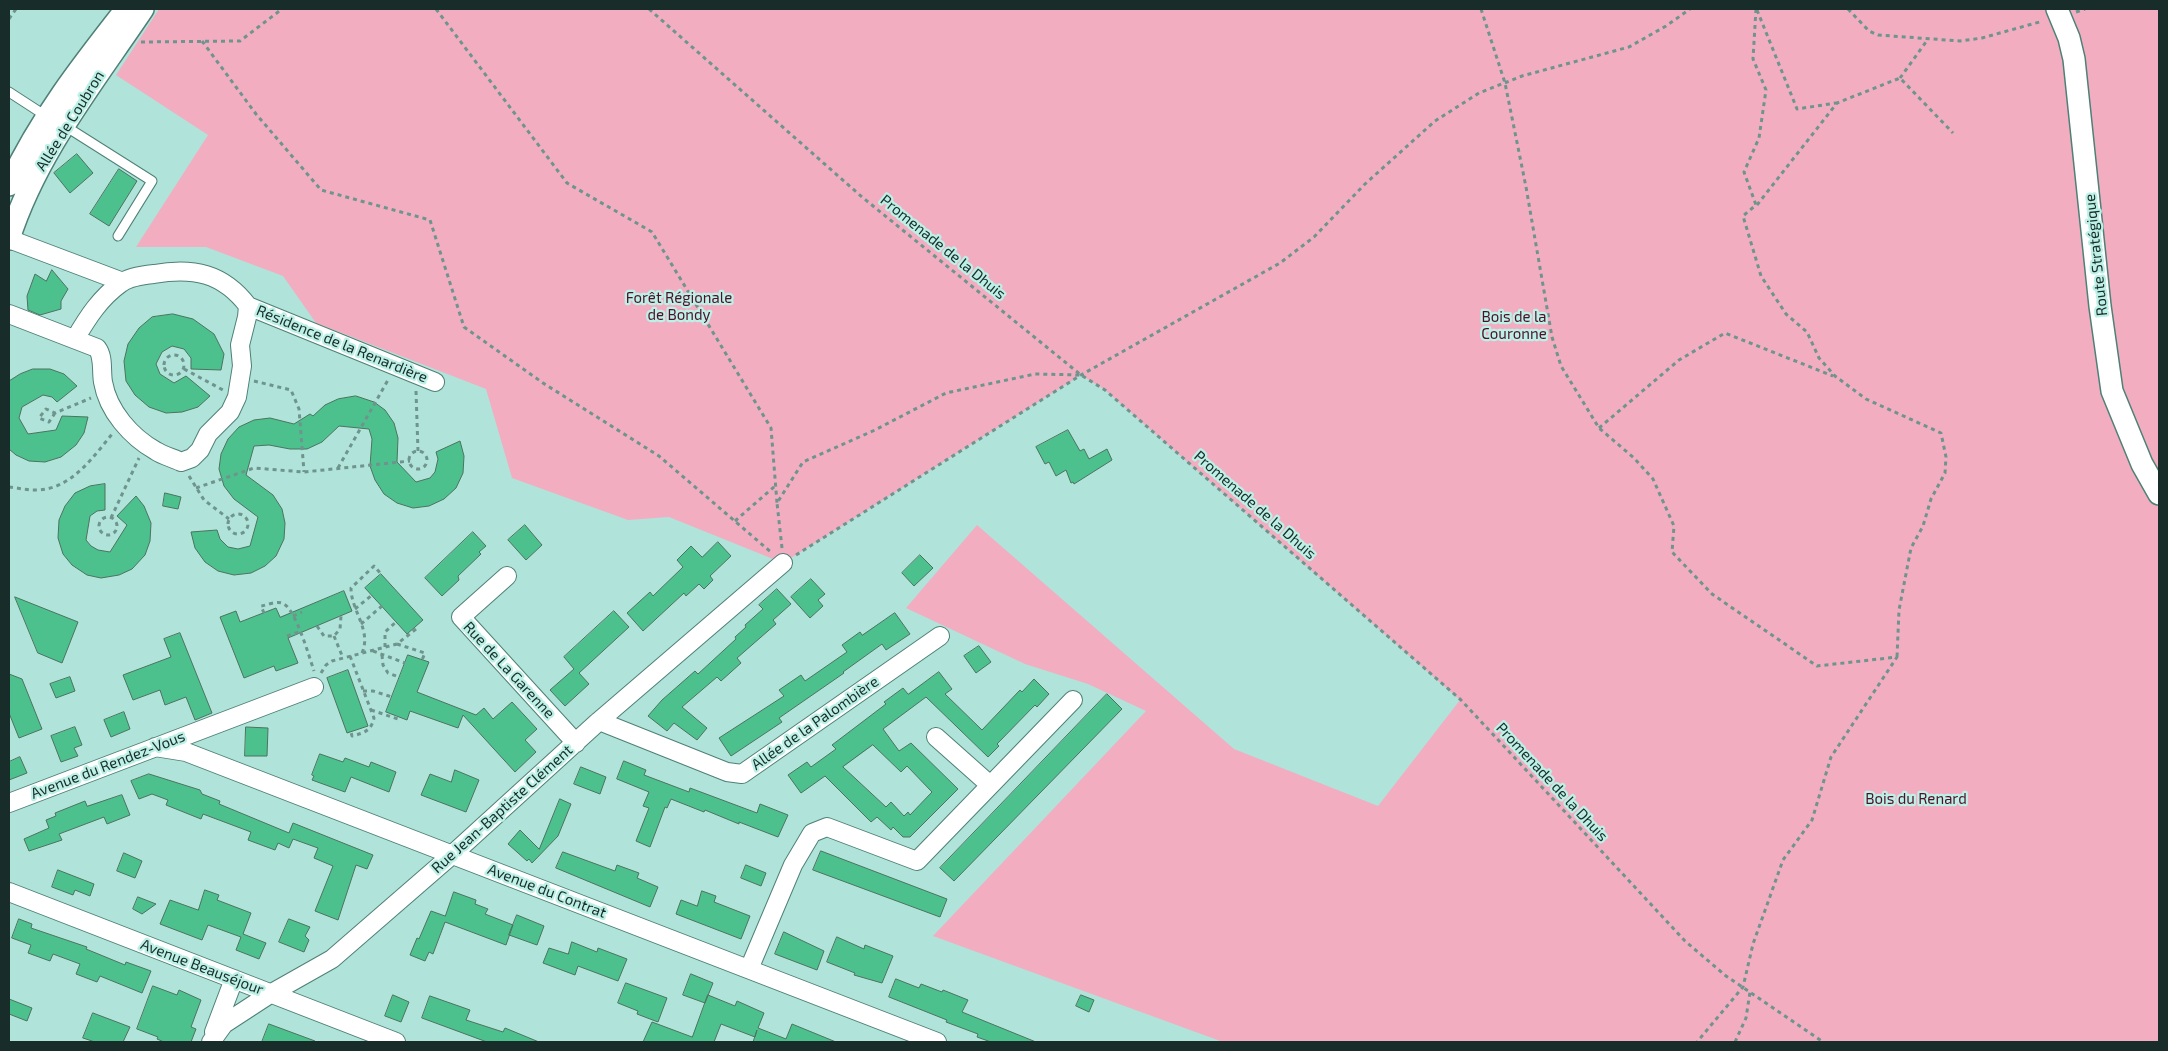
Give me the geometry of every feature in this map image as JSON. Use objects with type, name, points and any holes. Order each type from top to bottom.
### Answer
[{"type":"street","name":"Allée de Coubron","points":[[9,239],[17,189],[56,121],[77,71],[126,9]]},
{"type":"street","name":"Allée de Coubron","points":[[17,189],[56,121],[122,41],[143,9]]},
{"type":"street","name":"Route Stratégique","points":[[2059,13],[2074,59],[2100,306],[2112,391],[2142,464],[2159,494]]},
{"type":"street","points":[[9,239],[123,282]]},
{"type":"street","name":"Résidence de la Renardière","points":[[75,339],[92,310],[123,282],[163,272],[196,272],[212,276],[228,284],[248,306],[435,382]]},
{"type":"street","name":"Résidence de la Renardière","points":[[181,462],[192,458],[200,450],[208,434],[230,412],[237,397],[242,366],[240,345],[248,317],[248,306]]},
{"type":"street","points":[[9,314],[97,348],[101,354],[105,392],[122,422],[156,452],[181,462]]},
{"type":"street","name":"Rue Jean-Baptiste Clément","points":[[211,1042],[224,1024],[270,994],[332,959],[453,854],[599,721],[783,563]]},
{"type":"street","name":"Rue de La Garenne","points":[[507,576],[461,617],[576,743]]},
{"type":"street","name":"Allée de la Palombière","points":[[599,721],[727,772],[742,774],[940,636]]},
{"type":"street","name":"Avenue du Rendez-Vous","points":[[9,803],[314,687]]},
{"type":"street","points":[[749,969],[793,865],[812,833],[827,826],[917,861],[1074,700]]},
{"type":"street","points":[[936,737],[990,785]]},
{"type":"street","name":"Avenue du Contrat","points":[[155,747],[186,752],[937,1042]]},
{"type":"street","name":"Avenue Beauséjour","points":[[9,892],[396,1042]]},
{"type":"street","name":"Rue Jean-Baptiste Clément","points":[[211,1042],[234,980]]},
{"type":"lane","points":[[9,92],[152,180],[118,236]]},
{"type":"path","points":[[9,19],[16,9]]},
{"type":"path","points":[[122,41],[240,40],[282,9]]},
{"type":"path","points":[[436,9],[567,183],[652,232],[771,428],[783,563]]},
{"type":"path","name":"Promenade de la Dhuis","points":[[649,9],[862,196],[1081,375],[1105,390],[1460,700],[1685,941],[1726,976],[1823,1042]]},
{"type":"path","points":[[1481,9],[1505,83],[1526,187],[1552,337],[1561,366],[1599,428],[1634,458],[1653,479],[1674,526],[1672,552],[1712,594],[1817,666],[1897,657]]},
{"type":"path","points":[[783,563],[1081,375],[1280,263],[1314,238],[1365,184],[1435,121],[1479,94],[1522,76],[1629,47],[1666,26],[1690,9]]},
{"type":"path","points":[[1756,9],[1798,109],[1837,103],[1900,78],[1928,39]]},
{"type":"path","points":[[1756,9],[1753,59],[1766,90],[1758,138],[1744,172],[1756,205]]},
{"type":"path","points":[[1848,9],[1869,31],[1878,35],[1960,42],[1982,38],[2059,13]]},
{"type":"path","points":[[202,41],[256,114],[321,190],[430,220],[464,326],[543,383],[659,456],[783,563]]},
{"type":"path","points":[[1900,78],[1953,133]]},
{"type":"path","points":[[1697,1042],[1701,1040],[1743,988],[1753,944],[1783,860],[1812,820],[1831,757],[1897,657],[1899,610],[1911,548],[1923,526],[1931,499],[1945,473],[1946,457],[1941,433],[1866,399],[1835,376],[1819,358],[1807,332],[1786,314],[1761,276],[1742,216],[1756,205],[1837,103]]},
{"type":"path","points":[[1599,428],[1679,360],[1725,333],[1835,376]]},
{"type":"path","points":[[169,356],[178,356],[184,362],[184,368],[176,375],[169,373],[165,368],[165,361],[169,356]]},
{"type":"path","points":[[338,469],[396,366]]},
{"type":"path","points":[[184,368],[237,397]]},
{"type":"path","points":[[416,374],[418,451]]},
{"type":"path","points":[[777,504],[803,462],[875,430],[946,393],[1035,374],[1081,375]]},
{"type":"path","points":[[241,377],[291,390],[299,409],[304,472]]},
{"type":"path","points":[[55,413],[46,409],[40,418],[49,422],[55,413],[105,392]]},
{"type":"path","points":[[9,487],[38,490],[62,485],[96,454],[122,422]]},
{"type":"path","points":[[111,518],[146,444]]},
{"type":"path","points":[[418,451],[426,454],[426,465],[421,468],[416,468],[410,461],[410,455],[418,451]]},
{"type":"path","points":[[196,488],[254,468],[304,472],[410,461]]},
{"type":"path","points":[[181,462],[204,500],[228,519]]},
{"type":"path","points":[[735,521],[776,486]]},
{"type":"path","points":[[237,514],[243,515],[248,521],[247,528],[243,533],[233,534],[227,526],[228,519],[237,514]]},
{"type":"path","points":[[105,518],[111,518],[116,522],[116,530],[112,535],[106,536],[101,532],[99,524],[105,518]]},
{"type":"path","points":[[362,653],[366,635],[351,598],[351,588],[374,566],[381,574]]},
{"type":"path","points":[[355,609],[372,595]]},
{"type":"path","points":[[264,613],[261,606],[277,602],[285,604],[293,616],[318,679],[326,665],[332,661],[397,644],[416,629],[415,627]]},
{"type":"path","points":[[361,624],[382,606]]},
{"type":"path","points":[[293,616],[302,612]]},
{"type":"path","points":[[317,626],[324,636],[334,636],[340,629],[341,616]]},
{"type":"path","points":[[385,647],[385,632],[396,622]]},
{"type":"path","points":[[287,636],[299,632]]},
{"type":"path","points":[[334,636],[343,658]]},
{"type":"path","points":[[397,644],[425,653],[422,660]]},
{"type":"path","points":[[372,650],[405,662]]},
{"type":"path","points":[[382,655],[383,665],[388,673],[400,677]]},
{"type":"path","points":[[350,656],[374,718],[372,726],[368,731],[352,736],[351,732]]},
{"type":"path","points":[[364,691],[373,691],[392,697]]},
{"type":"path","points":[[371,710],[398,719],[399,717]]},
{"type":"path","points":[[1735,1042],[1746,1018],[1750,992]]},
{"type":"green space","points":[[159,9],[2159,9],[2159,1042],[1223,1042],[933,936],[1146,711],[1088,684],[1025,664],[906,608],[977,525],[1234,749],[1378,806],[1460,700],[1105,390],[1081,375],[783,563],[669,517],[628,520],[512,478],[486,389],[316,323],[283,276],[206,247],[136,247],[208,135],[116,75]]},
{"type":"building","points":[[77,154],[93,173],[70,193],[54,173]]},
{"type":"building","points":[[119,169],[137,181],[109,226],[90,214]]},
{"type":"building","points":[[52,270],[68,289],[61,301],[61,309],[40,315],[28,310],[27,296],[35,274],[46,281]]},
{"type":"building","points":[[173,314],[193,319],[214,334],[224,354],[221,370],[191,369],[191,358],[184,349],[172,346],[162,352],[156,364],[160,374],[174,383],[186,376],[210,396],[198,407],[182,412],[166,413],[149,407],[135,395],[126,381],[124,361],[128,344],[139,328],[152,317]]},
{"type":"building","points":[[33,369],[50,369],[64,374],[77,386],[57,402],[52,397],[43,395],[22,407],[19,418],[28,434],[56,430],[62,416],[88,417],[84,433],[76,445],[61,457],[45,462],[29,461],[16,455],[9,449],[9,381]]},
{"type":"building","points":[[356,396],[374,402],[385,410],[394,423],[398,438],[397,462],[416,482],[430,478],[435,472],[438,459],[436,452],[460,441],[464,456],[463,473],[456,488],[444,499],[429,506],[413,508],[397,503],[384,494],[375,480],[370,466],[372,439],[369,429],[339,426],[322,442],[307,449],[290,449],[269,445],[254,446],[246,475],[273,495],[282,509],[285,523],[284,539],[276,556],[265,566],[251,573],[234,575],[218,571],[205,562],[195,548],[191,532],[217,530],[220,539],[228,547],[238,549],[250,546],[258,517],[234,499],[224,486],[219,469],[221,454],[228,439],[239,427],[254,420],[270,418],[294,424],[310,414],[313,416],[325,405],[338,399]]},
{"type":"building","points":[[1068,430],[1080,451],[1084,449],[1089,459],[1107,449],[1112,460],[1074,484],[1073,482],[1071,483],[1066,470],[1056,476],[1049,462],[1045,464],[1036,447]]},
{"type":"building","points":[[105,484],[105,510],[97,511],[90,516],[86,540],[91,546],[98,550],[110,552],[127,525],[117,516],[136,496],[144,506],[151,523],[150,541],[145,555],[132,569],[119,575],[101,578],[87,575],[72,565],[63,554],[58,538],[59,520],[65,506],[75,493],[90,486]]},
{"type":"building","points":[[165,493],[181,497],[178,509],[163,506]]},
{"type":"building","points":[[525,525],[542,545],[526,560],[508,540]]},
{"type":"building","points":[[473,532],[486,546],[479,552],[481,554],[458,576],[459,580],[442,596],[425,578]]},
{"type":"building","points":[[718,542],[731,556],[710,576],[713,580],[704,589],[699,584],[686,596],[684,593],[643,631],[627,613],[650,592],[653,596],[683,567],[677,560],[691,546],[702,557]]},
{"type":"building","points":[[920,555],[933,568],[914,586],[902,573]]},
{"type":"building","points":[[381,574],[423,620],[407,634],[365,588]]},
{"type":"building","points":[[811,579],[825,594],[818,600],[823,606],[810,618],[791,597]]},
{"type":"building","points":[[777,589],[791,604],[773,620],[776,624],[737,658],[741,663],[721,681],[717,677],[682,707],[707,728],[697,740],[674,723],[667,731],[648,716],[662,700],[695,671],[698,674],[736,639],[735,637],[746,627],[745,625],[763,609],[759,605]]},
{"type":"building","points":[[344,591],[352,611],[288,638],[298,663],[276,671],[274,666],[244,678],[220,617],[236,611],[240,622],[276,608],[280,617]]},
{"type":"building","points":[[15,597],[78,622],[62,663],[38,653]]},
{"type":"building","points":[[614,611],[629,627],[579,673],[589,684],[565,706],[550,690],[574,669],[564,657]]},
{"type":"building","points":[[895,613],[910,634],[886,650],[882,644],[779,718],[782,722],[731,756],[719,738],[784,696],[779,690],[801,675],[805,681],[847,652],[842,645],[860,632],[862,635]]},
{"type":"building","points":[[180,633],[212,713],[195,720],[186,697],[165,705],[160,690],[133,700],[123,675],[171,657],[164,639]]},
{"type":"building","points":[[979,646],[991,662],[976,673],[964,656]]},
{"type":"building","points":[[408,655],[429,662],[417,692],[476,715],[484,708],[493,719],[512,702],[537,729],[525,740],[536,752],[515,772],[463,715],[458,728],[410,711],[407,720],[386,712]]},
{"type":"building","points":[[348,670],[368,726],[347,733],[327,678]]},
{"type":"building","points":[[939,672],[952,689],[945,694],[982,730],[1020,690],[1022,692],[1034,679],[1049,694],[1037,707],[1035,705],[997,744],[999,746],[988,757],[926,697],[883,729],[899,751],[911,743],[958,789],[910,837],[903,837],[893,827],[891,830],[877,817],[871,822],[825,776],[801,793],[788,775],[807,762],[811,767],[836,749],[832,745],[886,704],[884,702],[903,688],[908,694]],"holes":[[[873,745],[901,772],[907,766],[932,792],[910,815],[908,812],[904,816],[891,802],[886,807],[843,767]]]},
{"type":"building","points":[[9,674],[22,679],[42,729],[19,738],[9,713]]},
{"type":"building","points":[[70,677],[75,691],[56,698],[50,684]]},
{"type":"building","points":[[1107,694],[1122,709],[954,881],[940,868]]},
{"type":"building","points":[[124,712],[130,729],[111,737],[104,720]]},
{"type":"building","points":[[75,727],[82,745],[74,748],[78,756],[61,762],[51,736]]},
{"type":"building","points":[[246,727],[268,728],[267,756],[245,756]]},
{"type":"building","points":[[320,754],[343,762],[345,758],[369,767],[371,762],[396,772],[389,792],[351,777],[345,792],[312,780]]},
{"type":"building","points":[[20,757],[27,773],[9,780],[9,762]]},
{"type":"building","points":[[624,761],[646,770],[644,775],[689,792],[690,788],[757,813],[760,804],[788,815],[778,837],[671,799],[667,808],[665,807],[650,847],[636,841],[649,808],[643,806],[649,792],[617,779]]},
{"type":"building","points":[[581,767],[606,777],[600,794],[574,784]]},
{"type":"building","points":[[455,770],[479,780],[466,812],[421,795],[430,774],[451,782]]},
{"type":"building","points":[[149,774],[200,790],[202,794],[220,801],[219,804],[289,833],[293,823],[373,855],[367,869],[356,865],[338,920],[315,911],[333,866],[314,858],[318,848],[293,839],[289,848],[278,843],[275,850],[248,840],[251,832],[203,814],[201,819],[166,805],[168,800],[152,794],[139,799],[131,781]]},
{"type":"building","points":[[122,795],[130,815],[107,824],[104,817],[59,834],[62,840],[29,851],[24,839],[49,828],[46,820],[56,816],[55,813],[85,801],[87,806]]},
{"type":"building","points":[[560,799],[571,804],[558,836],[532,863],[529,859],[527,861],[508,844],[520,830],[539,849]]},
{"type":"building","points":[[821,851],[947,899],[940,917],[813,870]]},
{"type":"building","points":[[563,852],[615,871],[617,865],[639,873],[637,878],[658,887],[650,907],[556,868]]},
{"type":"building","points":[[124,853],[142,861],[135,878],[117,871]]},
{"type":"building","points":[[746,865],[766,873],[761,886],[741,878]]},
{"type":"building","points":[[58,870],[94,884],[90,896],[75,890],[73,895],[52,887]]},
{"type":"building","points":[[205,890],[219,895],[217,900],[251,913],[243,934],[266,943],[259,959],[236,950],[241,937],[208,925],[202,940],[160,924],[170,900],[198,910]]},
{"type":"building","points":[[702,891],[716,896],[714,902],[750,916],[741,939],[676,914],[681,900],[697,906]]},
{"type":"building","points":[[454,892],[476,900],[475,904],[488,909],[485,914],[513,925],[506,945],[445,922],[433,954],[429,952],[425,961],[410,955],[431,911],[445,916]]},
{"type":"building","points":[[138,897],[156,904],[142,914],[133,909]]},
{"type":"building","points":[[517,915],[544,926],[537,945],[509,935]]},
{"type":"building","points":[[19,919],[32,924],[31,928],[87,947],[86,949],[125,965],[126,962],[151,971],[142,993],[100,976],[97,982],[76,974],[80,964],[53,954],[50,961],[28,953],[31,945],[12,938]]},
{"type":"building","points":[[289,919],[310,927],[305,936],[309,940],[304,952],[279,942]]},
{"type":"building","points":[[784,932],[824,951],[817,970],[775,954]]},
{"type":"building","points":[[837,937],[864,949],[865,945],[893,956],[882,983],[854,975],[855,973],[827,962]]},
{"type":"building","points":[[572,942],[597,952],[598,948],[627,959],[618,981],[578,966],[575,975],[543,963],[549,948],[568,954]]},
{"type":"building","points":[[691,974],[713,983],[705,1003],[683,995]]},
{"type":"building","points":[[896,979],[919,988],[921,984],[942,992],[943,990],[968,1000],[962,1012],[1036,1042],[991,1042],[977,1037],[978,1034],[889,997]]},
{"type":"building","points":[[626,983],[667,998],[658,1022],[637,1014],[638,1011],[618,1003]]},
{"type":"building","points":[[153,986],[177,995],[179,990],[201,1000],[191,1027],[196,1029],[191,1042],[164,1042],[157,1039],[158,1037],[137,1029]]},
{"type":"building","points":[[393,995],[409,1002],[401,1022],[385,1016]]},
{"type":"building","points":[[708,995],[735,1006],[737,1001],[764,1013],[758,1028],[786,1039],[792,1024],[836,1042],[753,1042],[755,1037],[721,1024],[714,1042],[643,1042],[652,1022],[692,1037]]},
{"type":"building","points":[[1081,995],[1094,1000],[1089,1012],[1076,1006]]},
{"type":"building","points":[[430,996],[470,1010],[466,1020],[503,1032],[505,1028],[539,1042],[487,1042],[422,1018]]},
{"type":"building","points":[[9,999],[32,1008],[27,1021],[9,1014]]},
{"type":"building","points":[[93,1013],[130,1027],[123,1042],[95,1042],[83,1038]]},
{"type":"building","points":[[269,1024],[315,1041],[315,1042],[262,1042]]},
{"type":"park label","name":"Forêt Régionale de Bondy","points":[[679,306]]},
{"type":"park label","name":"Bois de la Couronne","points":[[1514,326]]},
{"type":"park label","name":"Bois du Renard","points":[[1916,799]]}]
